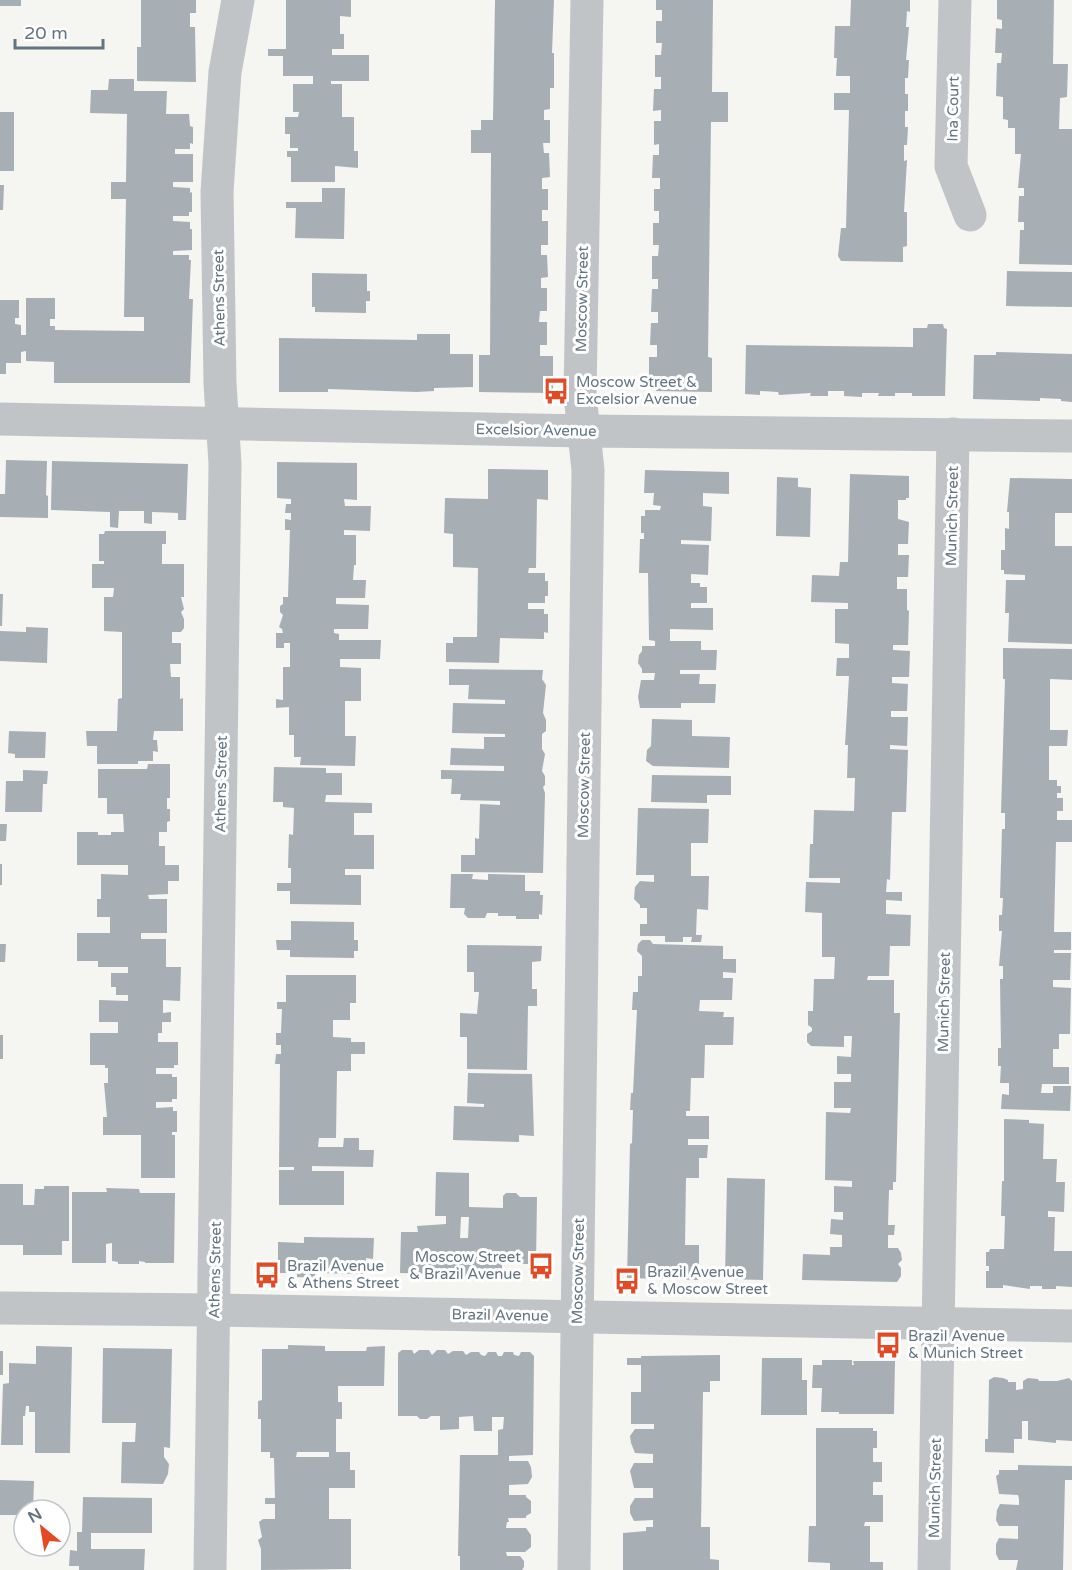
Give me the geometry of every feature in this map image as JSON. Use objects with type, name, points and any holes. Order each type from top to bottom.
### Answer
[{"type":"street","name":"Athens Street","points":[[210,1570],[225,464],[220,383],[217,192],[225,72],[238,0]]},
{"type":"street","name":"Moscow Street","points":[[573,1570],[588,470],[580,395],[587,0]]},
{"type":"street","name":"Ina Court","points":[[956,0],[951,166],[970,215]]},
{"type":"street","name":"Excelsior Avenue","points":[[0,419],[584,431],[1072,436]]},
{"type":"street","name":"Munich Street","points":[[934,1570],[953,434]]},
{"type":"street","name":"Brazil Avenue","points":[[0,1308],[1072,1326]]},
{"type":"building","points":[[0,0],[21,0],[21,6],[0,6]]},
{"type":"building","points":[[141,0],[196,0],[196,13],[190,13],[190,27],[195,27],[196,82],[137,81],[137,47],[141,47]]},
{"type":"building","points":[[286,0],[351,0],[351,17],[340,16],[340,34],[344,34],[344,49],[332,49],[332,55],[369,55],[369,81],[331,81],[331,84],[342,84],[342,117],[354,117],[354,151],[358,151],[358,168],[335,166],[335,182],[291,182],[291,157],[287,157],[287,151],[298,151],[298,148],[290,148],[290,134],[285,134],[285,117],[298,117],[299,112],[293,112],[293,84],[313,84],[313,76],[283,76],[283,56],[268,56],[268,49],[286,49]]},
{"type":"building","points":[[495,0],[554,0],[552,53],[554,53],[554,88],[550,88],[550,109],[544,110],[544,120],[550,120],[550,143],[543,143],[544,153],[549,153],[550,177],[542,178],[542,189],[548,189],[548,210],[542,210],[542,221],[548,221],[548,245],[541,245],[541,255],[547,255],[548,277],[541,278],[541,288],[547,288],[547,311],[540,311],[539,322],[547,322],[547,345],[540,345],[540,356],[553,356],[553,393],[479,392],[479,355],[490,355],[491,153],[471,153],[471,130],[481,130],[481,120],[493,120]]},
{"type":"building","points":[[656,0],[713,0],[712,92],[728,92],[728,122],[711,122],[708,357],[712,358],[712,392],[656,391],[656,380],[649,380],[649,357],[657,357],[657,345],[650,345],[651,323],[658,323],[658,312],[651,312],[652,289],[658,289],[658,279],[652,279],[652,256],[658,256],[659,245],[653,245],[653,223],[659,223],[659,211],[654,211],[654,189],[660,189],[660,178],[652,178],[653,155],[659,155],[659,144],[654,145],[654,121],[661,121],[661,110],[653,111],[654,89],[661,89],[661,77],[655,77],[655,55],[661,55],[662,43],[656,43],[656,21],[662,21],[662,10],[656,10]]},
{"type":"building","points":[[851,0],[910,0],[906,27],[909,27],[906,60],[909,60],[908,78],[905,78],[908,111],[905,111],[905,127],[908,127],[907,145],[904,145],[904,161],[907,160],[904,212],[907,212],[907,246],[903,247],[903,262],[841,261],[838,256],[841,228],[846,228],[849,110],[834,110],[834,93],[850,93],[850,76],[836,76],[835,26],[850,26]]},
{"type":"building","points":[[997,0],[1054,0],[1053,64],[1068,64],[1067,97],[1060,98],[1059,129],[1072,129],[1072,265],[1019,264],[1020,230],[1024,230],[1024,222],[1018,222],[1019,196],[1024,196],[1024,188],[1018,188],[1021,154],[1015,154],[1015,128],[1008,128],[1008,120],[1003,119],[1003,97],[996,96],[997,63],[1001,63],[1002,53],[995,53],[996,28],[1002,29],[1002,20],[997,19]]},
{"type":"building","points":[[109,79],[134,79],[134,91],[167,91],[166,114],[189,114],[190,126],[193,127],[193,144],[190,143],[190,149],[175,149],[175,154],[193,154],[193,182],[173,182],[173,187],[190,188],[190,193],[192,192],[192,212],[189,212],[189,216],[173,216],[173,221],[190,222],[190,229],[192,229],[192,250],[173,251],[173,255],[189,255],[189,260],[191,260],[189,299],[193,299],[190,383],[54,383],[54,362],[26,361],[26,351],[21,352],[21,363],[6,363],[6,374],[0,374],[0,300],[19,300],[19,318],[15,318],[15,324],[21,325],[21,335],[26,335],[26,298],[55,298],[55,319],[50,319],[50,326],[55,326],[55,330],[144,331],[144,317],[124,317],[126,199],[111,199],[111,182],[126,182],[127,114],[90,113],[91,90],[108,90]]},
{"type":"building","points":[[0,112],[14,112],[14,171],[0,171]]},
{"type":"building","points":[[0,185],[4,185],[3,210],[0,210]]},
{"type":"building","points":[[322,188],[345,188],[344,239],[295,238],[296,208],[286,208],[286,202],[322,202]]},
{"type":"building","points":[[1007,271],[1072,272],[1072,307],[1006,306]]},
{"type":"building","points":[[312,273],[367,274],[367,291],[370,291],[370,301],[366,301],[366,313],[315,312],[315,307],[312,307]]},
{"type":"building","points":[[928,324],[943,324],[947,329],[945,396],[912,396],[912,393],[895,393],[895,396],[878,396],[879,393],[862,393],[862,397],[844,396],[844,391],[828,391],[828,396],[810,396],[811,393],[779,395],[778,392],[760,391],[760,395],[745,394],[746,345],[913,347],[913,328],[927,328]]},
{"type":"building","points":[[417,334],[450,334],[450,354],[473,354],[473,387],[434,388],[434,391],[417,392],[328,389],[328,392],[279,392],[279,338],[417,340]]},
{"type":"building","points":[[996,352],[1072,354],[1072,402],[1040,398],[1040,401],[973,399],[974,355],[996,355]]},
{"type":"building","points":[[6,460],[47,461],[48,518],[0,517],[0,494],[5,494]]},
{"type":"building","points":[[52,461],[188,464],[186,520],[178,520],[178,513],[152,512],[152,524],[144,523],[144,511],[119,511],[118,528],[110,527],[110,512],[51,510]]},
{"type":"building","points":[[277,462],[357,463],[357,500],[344,499],[345,506],[371,506],[370,531],[344,530],[344,535],[356,535],[356,565],[354,565],[353,580],[366,580],[365,598],[336,598],[336,604],[369,605],[368,629],[334,629],[334,633],[339,634],[339,640],[381,640],[380,659],[340,659],[340,667],[361,668],[361,701],[345,701],[345,736],[356,736],[355,766],[300,765],[301,757],[294,757],[294,735],[289,735],[289,707],[276,708],[276,699],[283,700],[283,667],[290,667],[290,643],[284,643],[284,648],[276,648],[276,633],[283,633],[279,627],[283,615],[280,612],[280,606],[283,604],[283,597],[288,597],[290,530],[285,530],[285,519],[291,520],[291,513],[285,513],[286,504],[291,504],[291,499],[277,498]]},
{"type":"building","points":[[488,469],[548,470],[548,500],[537,499],[536,568],[529,568],[528,573],[545,573],[545,581],[548,581],[548,596],[545,596],[545,603],[528,603],[528,609],[544,609],[544,614],[548,614],[548,633],[544,632],[544,639],[500,638],[499,663],[446,662],[446,643],[453,643],[453,637],[477,637],[478,568],[453,567],[453,534],[444,533],[445,498],[488,499]]},
{"type":"building","points":[[645,470],[729,472],[729,494],[703,493],[703,506],[712,507],[711,541],[681,540],[681,544],[709,545],[708,575],[691,574],[691,583],[700,583],[700,587],[707,587],[707,603],[691,603],[691,608],[713,608],[713,630],[670,629],[670,641],[701,641],[701,650],[717,650],[716,670],[680,670],[680,674],[700,674],[699,684],[716,684],[715,703],[681,703],[681,708],[640,708],[638,697],[641,680],[654,680],[655,673],[642,673],[638,663],[642,646],[655,646],[655,641],[649,640],[648,573],[639,573],[640,539],[644,539],[644,533],[641,533],[641,516],[645,516],[645,510],[660,510],[661,506],[653,505],[654,493],[644,493]]},
{"type":"building","points":[[850,474],[909,476],[909,498],[898,500],[898,519],[909,522],[908,544],[898,544],[898,555],[909,555],[908,577],[897,577],[897,589],[907,589],[908,645],[893,645],[893,650],[910,651],[909,677],[892,677],[892,683],[908,684],[907,711],[891,711],[891,717],[908,717],[907,746],[890,745],[890,749],[908,750],[906,812],[892,812],[890,880],[887,879],[886,892],[902,892],[902,901],[886,900],[886,914],[911,915],[910,946],[890,946],[889,976],[868,976],[867,980],[894,980],[894,1013],[900,1013],[896,1182],[893,1182],[893,1190],[889,1190],[888,1225],[895,1225],[894,1235],[888,1235],[888,1248],[898,1248],[901,1253],[902,1260],[898,1264],[901,1268],[901,1276],[897,1282],[802,1280],[803,1254],[830,1255],[830,1247],[842,1247],[842,1235],[830,1234],[831,1219],[843,1220],[843,1212],[834,1212],[834,1186],[852,1187],[852,1181],[825,1180],[826,1112],[850,1113],[851,1108],[834,1108],[834,1082],[851,1082],[851,1074],[837,1074],[837,1056],[851,1057],[852,1036],[844,1036],[844,1047],[811,1046],[807,1042],[807,1034],[812,1031],[808,1025],[808,1011],[813,1011],[814,979],[834,979],[835,957],[822,957],[822,913],[805,912],[806,882],[840,883],[840,878],[809,878],[814,810],[854,811],[855,778],[847,778],[848,745],[845,745],[849,676],[836,676],[837,658],[849,658],[849,644],[835,643],[835,609],[848,609],[848,603],[811,602],[812,575],[839,576],[840,562],[848,562]]},
{"type":"building","points":[[777,477],[798,478],[798,487],[811,488],[810,537],[776,536]]},
{"type":"building","points":[[1010,478],[1072,479],[1072,513],[1055,513],[1055,546],[1072,546],[1072,644],[1008,642],[1009,613],[1005,613],[1006,580],[1025,580],[1025,575],[1004,574],[1004,570],[1001,570],[1001,550],[1005,550],[1005,528],[1009,529],[1009,512],[1007,512]]},
{"type":"building","points":[[105,531],[166,531],[166,544],[162,544],[162,564],[184,564],[184,597],[181,597],[184,609],[181,612],[184,628],[181,632],[172,632],[172,643],[181,643],[181,664],[170,664],[171,677],[180,677],[180,699],[183,698],[183,731],[154,731],[153,740],[157,740],[158,752],[153,751],[153,761],[138,761],[138,764],[97,764],[97,746],[87,746],[86,731],[117,731],[118,699],[122,698],[122,632],[104,631],[104,597],[113,597],[114,588],[92,588],[92,564],[104,564],[104,561],[99,561],[99,534],[104,534]]},
{"type":"building","points":[[0,594],[3,594],[2,626],[0,626]]},
{"type":"building","points":[[26,627],[48,628],[47,663],[0,661],[0,631],[26,632]]},
{"type":"building","points":[[1003,648],[1072,649],[1072,680],[1050,679],[1050,730],[1068,730],[1067,746],[1049,746],[1049,780],[1057,780],[1057,786],[1061,786],[1061,793],[1057,793],[1057,798],[1063,798],[1063,811],[1057,811],[1057,820],[1072,820],[1072,842],[1056,842],[1054,932],[1071,932],[1071,950],[1054,950],[1054,953],[1071,953],[1070,980],[1053,980],[1053,987],[1071,988],[1070,1034],[1059,1034],[1059,1049],[1053,1049],[1053,1067],[1069,1067],[1069,1084],[1042,1084],[1041,1093],[1053,1093],[1053,1086],[1071,1086],[1070,1111],[1001,1109],[1002,1094],[1009,1095],[1009,1083],[1000,1083],[1001,1066],[998,1066],[998,1048],[1001,1048],[1000,979],[1003,979],[1003,966],[999,966],[1002,931],[999,931],[999,915],[1002,915],[1003,898],[1000,898],[1002,829],[1005,829],[1005,813],[1001,813],[1005,679],[1003,679]]},
{"type":"building","points":[[449,669],[543,670],[542,679],[546,685],[543,713],[546,720],[546,731],[542,734],[542,749],[545,754],[542,771],[545,776],[543,873],[461,872],[461,855],[475,855],[475,838],[479,839],[480,804],[500,805],[500,801],[460,800],[461,794],[451,794],[452,779],[441,779],[441,770],[504,771],[504,766],[450,765],[451,748],[484,749],[484,737],[505,737],[505,734],[452,733],[453,703],[505,704],[505,700],[468,699],[469,685],[449,685]]},
{"type":"building","points":[[652,719],[692,720],[692,736],[730,737],[729,768],[653,766],[646,761],[647,750],[651,746]]},
{"type":"building","points":[[9,731],[46,732],[45,758],[15,758],[15,754],[8,753]]},
{"type":"building","points":[[148,764],[170,764],[170,798],[167,798],[167,809],[170,809],[170,821],[167,822],[167,832],[159,832],[159,846],[165,846],[165,865],[179,865],[179,881],[168,881],[168,894],[148,895],[149,899],[167,899],[167,933],[141,933],[141,939],[166,939],[166,967],[181,967],[180,1001],[163,1000],[163,1013],[171,1012],[171,1022],[162,1022],[162,1033],[158,1033],[158,1042],[178,1042],[178,1065],[174,1065],[174,1068],[156,1068],[156,1074],[172,1074],[172,1077],[177,1077],[177,1099],[172,1099],[172,1102],[156,1102],[156,1108],[173,1107],[173,1111],[177,1111],[177,1132],[172,1132],[172,1135],[175,1135],[175,1178],[141,1178],[141,1135],[103,1135],[103,1117],[107,1117],[104,1083],[108,1083],[108,1068],[105,1068],[105,1065],[90,1065],[90,1033],[118,1033],[118,1022],[99,1022],[99,1000],[128,1001],[128,995],[116,995],[116,987],[111,987],[111,973],[128,973],[128,967],[98,967],[98,961],[77,961],[77,933],[110,933],[110,917],[97,917],[97,899],[101,899],[101,874],[128,875],[128,865],[77,865],[77,832],[98,832],[98,835],[111,835],[111,832],[124,832],[123,814],[107,814],[107,798],[98,798],[98,769],[147,769]]},
{"type":"building","points":[[274,767],[326,768],[326,773],[342,773],[342,795],[326,795],[325,802],[372,803],[372,813],[354,813],[354,835],[374,835],[374,869],[345,869],[345,875],[361,875],[361,905],[290,904],[290,891],[277,891],[277,883],[291,883],[291,868],[288,868],[289,834],[293,835],[294,808],[283,807],[283,802],[273,802]]},
{"type":"building","points":[[23,770],[48,771],[47,784],[43,784],[42,812],[5,812],[6,781],[23,781]]},
{"type":"building","points":[[652,775],[731,776],[731,795],[707,795],[707,803],[651,802]]},
{"type":"building","points":[[638,808],[709,809],[708,843],[691,843],[691,876],[709,876],[708,910],[697,909],[696,935],[702,935],[701,942],[691,942],[692,937],[683,937],[683,942],[665,942],[665,936],[640,936],[640,924],[647,924],[647,908],[640,908],[634,899],[635,887],[640,881],[654,882],[654,875],[636,875]]},
{"type":"building","points":[[0,824],[7,824],[6,841],[0,841]]},
{"type":"building","points":[[0,864],[2,864],[2,885],[0,885]]},
{"type":"building","points":[[451,874],[473,874],[472,879],[488,880],[488,874],[525,875],[525,891],[540,891],[540,895],[543,895],[542,915],[539,914],[539,919],[516,919],[516,916],[498,916],[498,913],[487,913],[485,918],[468,918],[464,914],[465,908],[450,908]]},
{"type":"building","points":[[291,921],[354,922],[354,940],[358,940],[358,951],[354,951],[354,958],[290,957],[290,950],[277,950],[276,940],[291,940]]},
{"type":"building","points":[[642,940],[650,940],[653,944],[723,946],[723,959],[736,959],[736,973],[723,972],[723,978],[733,978],[732,1000],[700,1000],[699,1011],[724,1012],[723,1017],[734,1017],[733,1045],[705,1045],[704,1078],[691,1078],[690,1111],[686,1111],[686,1116],[709,1116],[709,1139],[688,1139],[688,1145],[708,1145],[707,1158],[699,1158],[699,1178],[686,1178],[685,1245],[699,1245],[699,1280],[627,1278],[633,1110],[630,1110],[631,1093],[633,1093],[637,1010],[632,1010],[633,992],[638,992],[638,976],[642,976],[642,956],[637,951],[638,944]]},
{"type":"building","points":[[0,944],[6,944],[5,962],[0,962]]},
{"type":"building","points":[[467,945],[542,946],[541,961],[532,962],[532,989],[537,989],[537,1006],[528,1006],[527,1070],[467,1069],[467,1037],[460,1037],[460,1013],[477,1014],[479,992],[474,992],[474,972],[467,972]]},
{"type":"building","points":[[286,975],[356,975],[356,1003],[350,1003],[350,1020],[333,1020],[333,1037],[351,1038],[351,1042],[365,1042],[365,1054],[351,1054],[351,1071],[337,1071],[336,1138],[319,1138],[318,1147],[343,1147],[344,1138],[359,1138],[359,1150],[374,1150],[373,1167],[312,1166],[312,1171],[344,1171],[344,1205],[279,1205],[279,1170],[294,1170],[294,1167],[279,1167],[280,1064],[275,1064],[276,1054],[281,1054],[281,1045],[276,1045],[276,1033],[281,1033],[282,1009],[277,1009],[277,1002],[286,1002]]},
{"type":"building","points":[[0,1035],[3,1035],[3,1059],[0,1059]]},
{"type":"building","points":[[468,1073],[532,1074],[534,1136],[519,1135],[519,1142],[453,1140],[454,1106],[484,1107],[484,1104],[467,1103]]},
{"type":"building","points":[[1004,1119],[1029,1120],[1029,1123],[1044,1124],[1043,1159],[1057,1159],[1056,1182],[1065,1182],[1064,1212],[1048,1211],[1048,1217],[1055,1217],[1054,1251],[1072,1251],[1072,1287],[1056,1286],[1056,1289],[1042,1289],[1042,1286],[1030,1286],[1030,1289],[1003,1285],[1003,1288],[986,1288],[986,1271],[989,1271],[989,1266],[986,1266],[986,1252],[990,1249],[1004,1249],[1005,1216],[1001,1216],[1002,1181],[1004,1181]]},
{"type":"building","points":[[436,1172],[469,1173],[469,1207],[503,1208],[503,1196],[506,1193],[516,1193],[520,1197],[537,1197],[536,1264],[502,1264],[502,1276],[497,1279],[489,1279],[486,1275],[471,1278],[467,1274],[467,1277],[434,1277],[434,1274],[400,1273],[401,1232],[418,1232],[417,1226],[446,1224],[446,1216],[435,1216]],"holes":[[[461,1217],[469,1217],[468,1238],[460,1238]]]},
{"type":"building","points":[[727,1178],[765,1179],[763,1280],[725,1279]]},
{"type":"building","points":[[0,1184],[23,1184],[23,1205],[34,1205],[35,1189],[44,1189],[44,1186],[69,1186],[69,1241],[62,1241],[62,1255],[23,1255],[23,1245],[0,1245]]},
{"type":"building","points":[[106,1188],[139,1189],[140,1193],[175,1193],[174,1263],[139,1261],[139,1264],[118,1264],[112,1261],[112,1243],[106,1244],[106,1263],[72,1263],[72,1192],[107,1192]]},
{"type":"building","points":[[304,1237],[374,1238],[373,1259],[366,1258],[366,1274],[315,1273],[315,1278],[297,1277],[297,1273],[278,1273],[278,1242],[304,1243]]},
{"type":"building","points":[[288,1345],[325,1346],[325,1351],[366,1351],[367,1347],[385,1346],[384,1386],[338,1386],[338,1402],[342,1402],[342,1419],[336,1419],[336,1452],[350,1452],[350,1470],[355,1470],[355,1488],[329,1488],[329,1519],[351,1519],[351,1569],[261,1570],[261,1549],[258,1540],[262,1537],[259,1522],[263,1519],[275,1519],[275,1504],[265,1504],[265,1498],[275,1498],[274,1458],[270,1458],[270,1452],[261,1452],[261,1419],[258,1419],[258,1401],[262,1400],[262,1349],[288,1349]],"holes":[[[297,1452],[329,1452],[329,1457],[296,1457]]]},
{"type":"building","points":[[36,1346],[72,1347],[70,1453],[35,1453],[35,1412],[29,1412],[29,1406],[26,1406],[25,1416],[23,1416],[23,1445],[1,1445],[3,1384],[9,1383],[9,1363],[36,1364]]},
{"type":"building","points":[[103,1348],[172,1349],[170,1448],[164,1447],[164,1457],[169,1464],[168,1474],[163,1484],[121,1483],[122,1442],[135,1442],[136,1423],[102,1423]]},
{"type":"building","points":[[402,1350],[412,1350],[414,1354],[419,1350],[429,1350],[432,1355],[437,1350],[445,1350],[448,1354],[453,1351],[463,1351],[466,1355],[479,1352],[485,1356],[488,1352],[496,1352],[498,1356],[502,1356],[504,1352],[513,1352],[514,1355],[519,1356],[521,1352],[530,1352],[534,1356],[533,1455],[509,1456],[509,1461],[528,1461],[531,1467],[532,1477],[528,1484],[509,1485],[509,1495],[526,1495],[531,1501],[531,1513],[526,1518],[508,1518],[506,1528],[526,1528],[531,1535],[531,1547],[525,1552],[506,1552],[507,1556],[520,1556],[524,1561],[522,1570],[460,1570],[460,1556],[458,1556],[460,1455],[498,1455],[498,1430],[503,1429],[504,1417],[492,1417],[492,1431],[474,1431],[473,1416],[459,1417],[459,1429],[440,1430],[440,1416],[420,1419],[417,1416],[398,1416],[398,1353]]},
{"type":"building","points":[[0,1351],[3,1351],[3,1375],[0,1375]]},
{"type":"building","points":[[720,1355],[720,1381],[710,1381],[710,1392],[703,1392],[701,1527],[710,1527],[710,1559],[719,1560],[719,1570],[623,1570],[623,1533],[646,1531],[646,1527],[653,1527],[653,1520],[634,1521],[630,1513],[630,1506],[635,1498],[653,1498],[653,1488],[634,1488],[630,1471],[634,1463],[653,1463],[653,1454],[635,1453],[630,1436],[635,1429],[654,1429],[654,1424],[631,1424],[631,1392],[641,1392],[641,1365],[627,1365],[627,1358]]},
{"type":"building","points":[[762,1358],[802,1358],[802,1380],[807,1380],[807,1415],[761,1415]]},
{"type":"building","points":[[822,1360],[852,1360],[852,1365],[854,1365],[853,1361],[895,1361],[894,1414],[821,1412],[822,1388],[812,1388],[813,1365],[822,1365]]},
{"type":"building","points":[[994,1377],[1016,1382],[1016,1390],[1023,1389],[1023,1381],[1028,1378],[1039,1381],[1057,1381],[1069,1378],[1072,1381],[1072,1441],[1056,1440],[1056,1443],[1028,1440],[1028,1421],[1022,1421],[1022,1439],[1014,1439],[1014,1453],[985,1452],[985,1439],[988,1439],[989,1380]]},
{"type":"building","points":[[816,1428],[873,1428],[873,1431],[877,1431],[877,1448],[873,1448],[873,1462],[882,1462],[882,1482],[873,1482],[873,1495],[883,1495],[883,1522],[865,1522],[864,1526],[870,1526],[870,1562],[883,1562],[883,1570],[830,1570],[830,1563],[808,1562],[809,1526],[816,1526]]},
{"type":"building","points":[[1018,1465],[1072,1466],[1072,1480],[1065,1480],[1063,1570],[1016,1570],[1018,1560],[999,1560],[996,1554],[996,1544],[999,1538],[1018,1539],[1018,1526],[999,1526],[996,1520],[997,1510],[1000,1504],[1019,1505],[1019,1499],[1018,1495],[999,1494],[996,1476],[999,1470],[1018,1470]]},
{"type":"building","points":[[0,1480],[34,1481],[33,1498],[12,1498],[12,1515],[0,1515]]},
{"type":"building","points":[[83,1497],[152,1498],[152,1533],[91,1533],[91,1549],[145,1549],[144,1570],[79,1570],[79,1566],[69,1566],[72,1550],[77,1551],[77,1532],[82,1532]]},
{"type":"place","name":"Moscow Street & Excelsior Avenue","points":[[556,391]]},
{"type":"place","name":"Moscow Street & Brazil Avenue","points":[[541,1266]]},
{"type":"place","name":"Brazil Avenue & Athens Street","points":[[267,1275]]},
{"type":"place","name":"Brazil Avenue & Moscow Street","points":[[627,1281]]},
{"type":"place","name":"Brazil Avenue & Munich Street","points":[[888,1345]]}]
